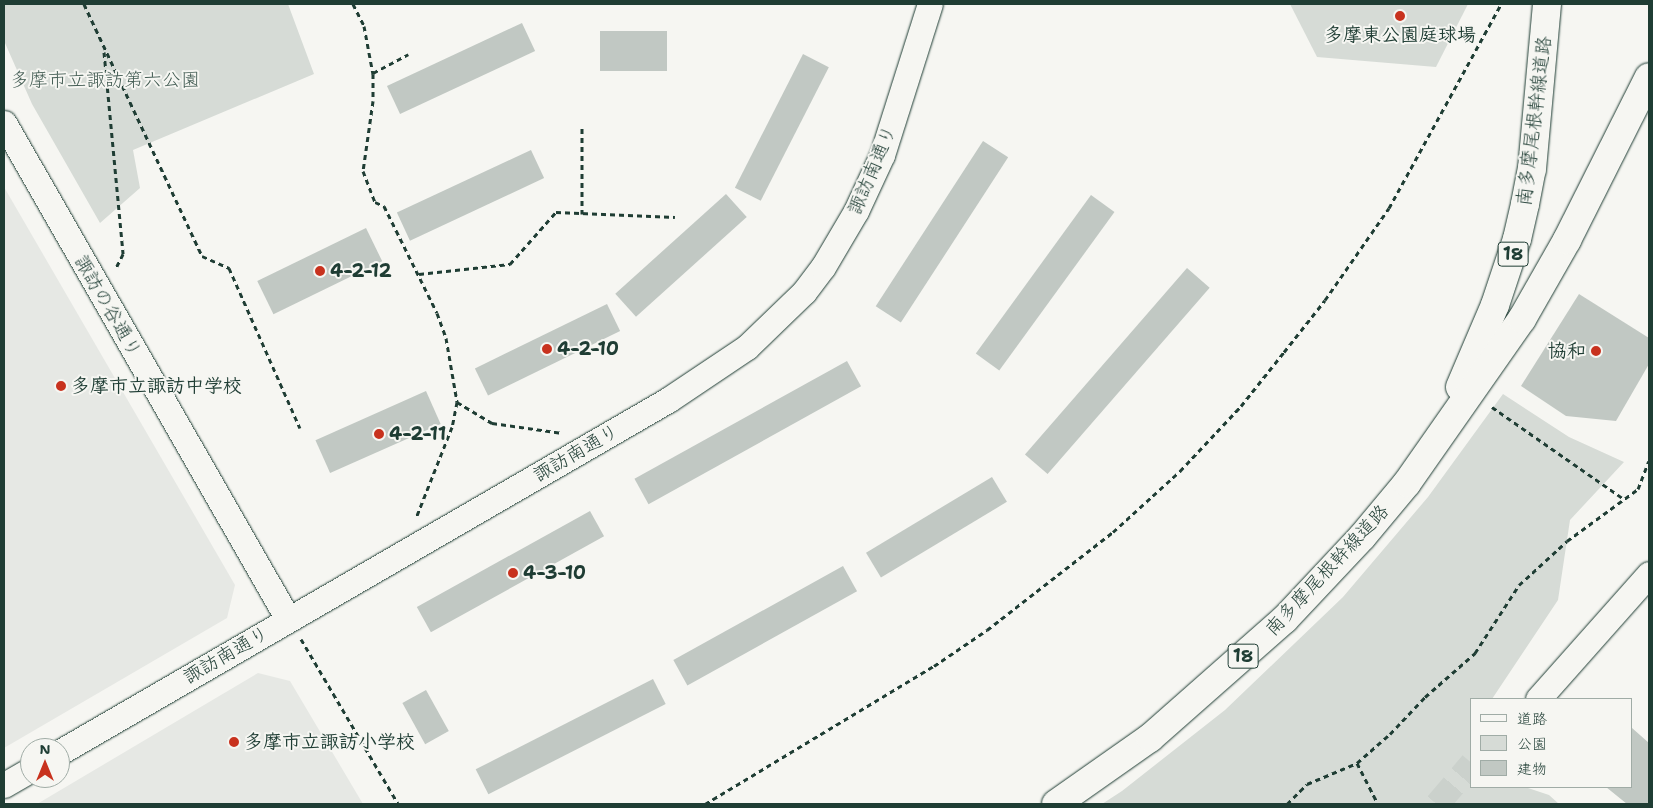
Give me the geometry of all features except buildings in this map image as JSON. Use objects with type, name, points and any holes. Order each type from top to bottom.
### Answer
[{"type":"main road","name":"南多摩尾根幹線道路","points":[[1407,483],[1443,423],[1475,356],[1518,239],[1532,169],[1547,4]]},
{"type":"main road","name":"南多摩尾根幹線道路","points":[[1056,804],[1150,738],[1284,620],[1356,544],[1407,483],[1522,319],[1567,240],[1649,77]]},
{"type":"street","name":"諏訪南通り","points":[[70,746],[668,400],[747,347],[798,297],[824,267],[856,211],[882,155],[930,4]]},
{"type":"street","name":"諏訪の谷通り","points":[[4,123],[288,619]]},
{"type":"street","points":[[1539,698],[1649,574]]},
{"type":"street","points":[[4,785],[20,776]]},
{"type":"path","points":[[84,4],[202,256],[229,268],[300,428]]},
{"type":"path","points":[[353,4],[364,26],[373,74],[373,101],[363,170],[375,202],[384,206],[418,274],[446,338],[457,402],[452,427],[416,514],[415,526]]},
{"type":"path","points":[[705,804],[934,666],[988,630],[1113,532],[1180,471],[1241,406],[1290,345],[1325,300],[1389,208],[1501,4]]},
{"type":"path","points":[[104,49],[123,254],[116,268]]},
{"type":"path","points":[[373,74],[408,54]]},
{"type":"path","points":[[582,125],[582,214]]},
{"type":"path","points":[[418,274],[510,264],[556,212],[675,217]]},
{"type":"path","points":[[457,402],[492,423],[564,433],[576,453]]},
{"type":"path","points":[[1488,404],[1624,499]]},
{"type":"path","points":[[1286,804],[1306,784],[1358,763],[1475,653],[1519,585],[1567,541],[1638,489],[1649,461]]},
{"type":"path","points":[[288,619],[398,804]]},
{"type":"path","points":[[1358,763],[1378,804]]},
{"type":"shaded area","name":"多摩市立諏訪中学校","points":[[4,187],[235,585],[227,618],[4,748]]},
{"type":"shaded area","name":"多摩市立諏訪小学校","points":[[258,673],[290,681],[363,804],[37,804],[64,788],[70,788],[70,784]]},
{"type":"green space","name":"多摩市立諏訪第六公園","points":[[4,4],[288,4],[314,74],[133,150],[140,188],[100,223],[32,104],[5,43]]},
{"type":"green space","points":[[1290,4],[1468,4],[1436,67],[1317,57]]},
{"type":"green space","points":[[1503,394],[1569,437],[1624,462],[1570,520],[1558,600],[1493,698],[1470,698],[1470,788],[1528,788],[1549,795],[1559,804],[1102,804],[1122,791],[1225,710],[1343,597],[1428,497]]},
{"type":"tunnel","points":[[1437,804],[1470,765]]},
{"type":"place","name":"多摩東公園庭球場","points":[[1400,16]]},
{"type":"place","name":"4-2-12","points":[[320,271]]},
{"type":"place","name":"4-2-10","points":[[547,349]]},
{"type":"place","name":"協和","points":[[1596,351]]},
{"type":"place","name":"多摩市立諏訪中学校","points":[[61,386]]},
{"type":"place","name":"4-2-11","points":[[379,434]]},
{"type":"place","name":"4-3-10","points":[[513,573]]},
{"type":"place","name":"多摩市立諏訪小学校","points":[[234,742]]}]
